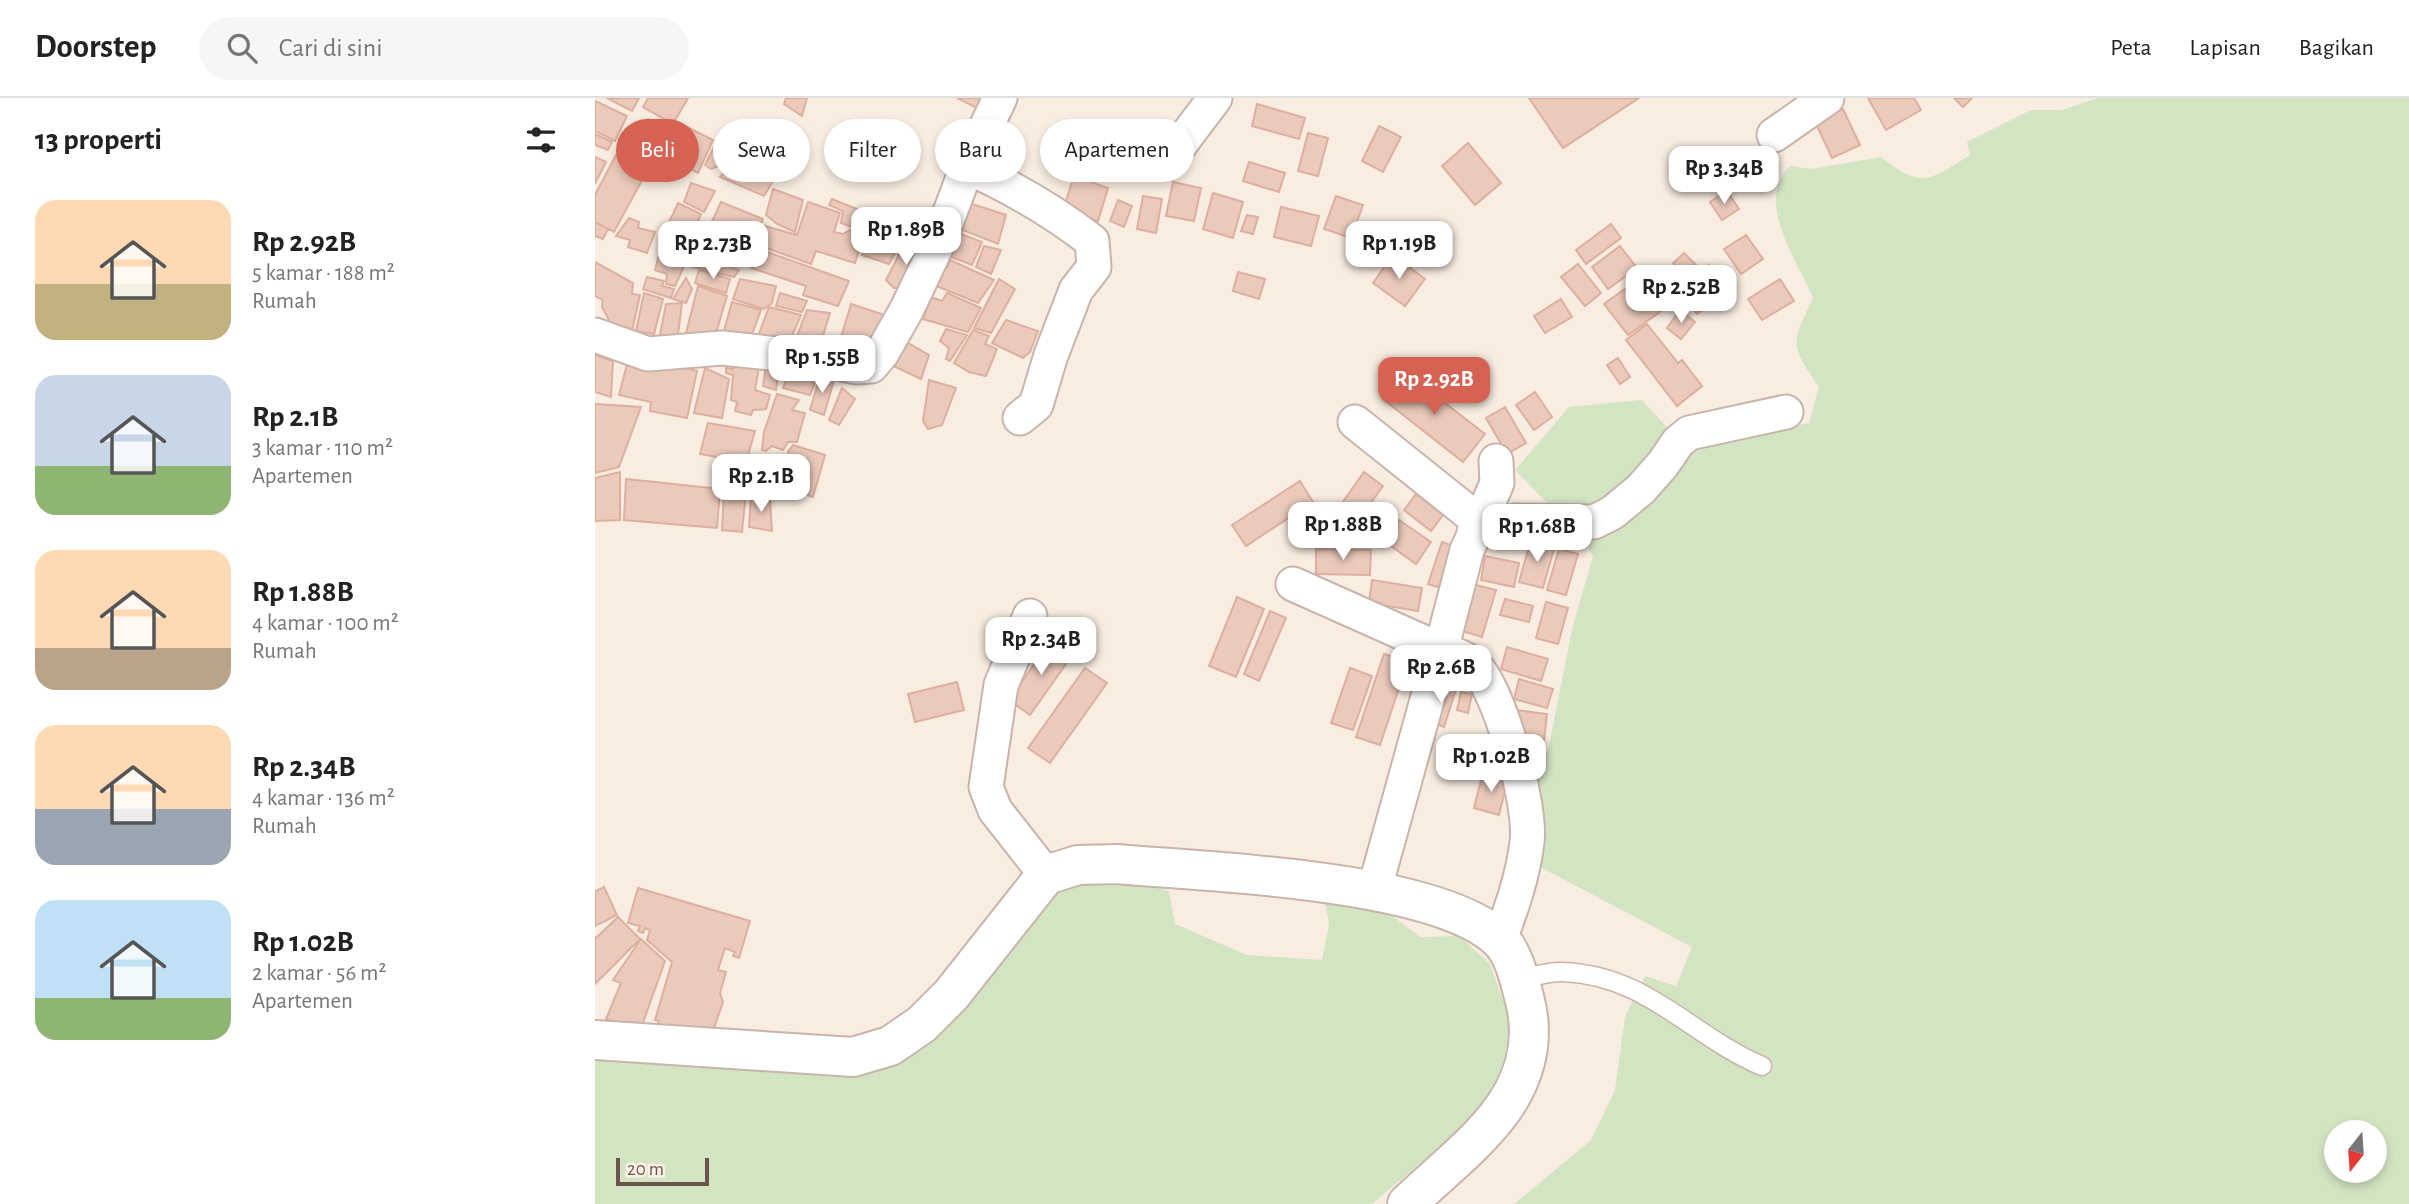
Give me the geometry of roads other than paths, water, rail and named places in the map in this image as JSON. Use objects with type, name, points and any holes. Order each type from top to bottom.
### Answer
[{"type":"street","points":[[990,119],[1000,98]]},
{"type":"street","points":[[1194,126],[1215,98]]},
{"type":"street","points":[[1775,135],[1827,98]]},
{"type":"street","points":[[595,335],[648,354],[722,348],[816,358],[856,367],[871,366],[882,353],[907,309],[940,239],[961,182]]},
{"type":"street","points":[[1002,182],[1092,241],[1095,251],[1094,267],[1076,290],[1051,355],[1036,405],[1020,418]]},
{"type":"street","points":[[1355,422],[1477,527],[1515,521],[1594,522],[1612,513],[1641,489],[1678,442],[1689,433],[1786,412]]},
{"type":"street","points":[[1374,891],[1477,527],[1497,483],[1496,461]]},
{"type":"street","points":[[1293,584],[1474,665],[1487,681],[1519,775],[1528,839],[1519,887],[1500,939]]},
{"type":"street","points":[[1030,616],[1001,685],[986,787],[995,810],[1046,875]]},
{"type":"street","points":[[595,1040],[853,1057],[890,1046],[922,1024],[951,995],[1046,875],[1078,864],[1117,864],[1374,891],[1422,903],[1469,920],[1500,939],[1520,979],[1530,1020],[1529,1057],[1496,1119],[1407,1204]]},
{"type":"lane","points":[[1520,979],[1561,972],[1623,983],[1654,999],[1735,1055],[1762,1066]]}]
